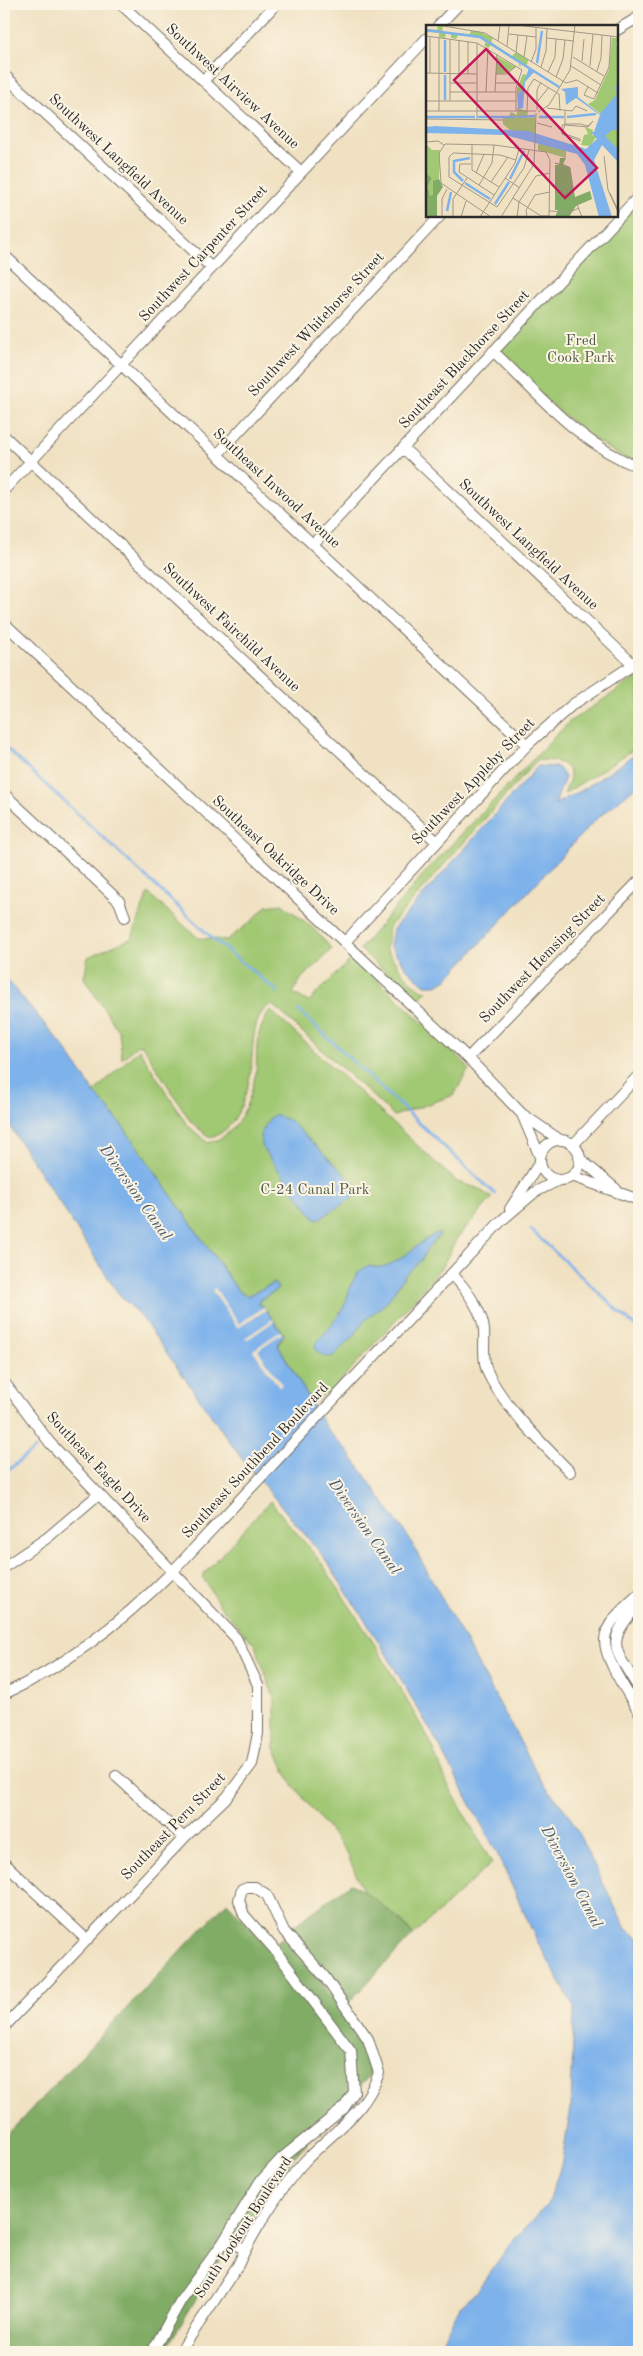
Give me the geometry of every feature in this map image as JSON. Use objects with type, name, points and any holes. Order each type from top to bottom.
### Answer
[{"type":"street","name":"Southwest Airview Avenue","points":[[121,4],[301,172]]},
{"type":"street","points":[[203,81],[276,4]]},
{"type":"street","points":[[439,25],[459,4]]},
{"type":"street","points":[[618,29],[639,17]]},
{"type":"street","name":"Southwest Carpenter Street","points":[[4,490],[426,39]]},
{"type":"street","name":"Southwest Langfield Avenue","points":[[4,75],[212,268]]},
{"type":"street","name":"Southeast Blackhorse Street","points":[[313,544],[639,196]]},
{"type":"street","name":"Southwest Whitehorse Street","points":[[217,455],[438,218]]},
{"type":"street","name":"Southeast Inwood Avenue","points":[[4,255],[527,745]]},
{"type":"street","points":[[493,352],[578,432],[616,458],[639,467]]},
{"type":"street","name":"Southwest Fairchild Avenue","points":[[4,436],[437,842]]},
{"type":"street","name":"Southwest Langfield Avenue","points":[[403,448],[636,662]]},
{"type":"street","name":"Southeast Oakridge Drive","points":[[4,623],[468,1058],[522,1114],[560,1140]]},
{"type":"street","name":"Southwest Appleby Street","points":[[345,942],[527,745],[572,704],[636,662]]},
{"type":"street","points":[[4,794],[119,900],[125,918]]},
{"type":"street","name":"Southwest Hemsing Street","points":[[468,1058],[639,881]]},
{"type":"street","points":[[572,1145],[639,1075]]},
{"type":"street","name":"Southeast Oakridge Drive","points":[[522,1114],[540,1160]]},
{"type":"street","points":[[579,1158],[576,1171],[572,1176],[559,1180],[548,1176],[541,1167],[540,1160],[545,1147],[549,1143],[560,1140],[572,1145],[579,1158],[621,1193]]},
{"type":"street","name":"Southeast Southbend Boulevard","points":[[504,1218],[540,1160]]},
{"type":"street","points":[[572,1176],[639,1200]]},
{"type":"street","name":"Southeast Southbend Boulevard","points":[[4,1694],[56,1666],[136,1608],[173,1572],[504,1218],[535,1192],[559,1180]]},
{"type":"street","points":[[452,1274],[460,1282],[478,1312],[484,1327],[486,1369],[496,1389],[570,1472]]},
{"type":"street","name":"Southeast Eagle Drive","points":[[4,1383],[50,1443],[173,1572]]},
{"type":"street","points":[[4,1567],[47,1538],[99,1494]]},
{"type":"street","name":"Southeast Peru Street","points":[[4,2027],[86,1939],[184,1838],[227,1797],[252,1764],[258,1733],[258,1685],[236,1638],[173,1572]]},
{"type":"street","points":[[639,1594],[608,1629],[605,1639],[639,1689]]},
{"type":"street","points":[[639,1605],[617,1634],[612,1651],[639,1712]]},
{"type":"street","points":[[116,1776],[184,1838]]},
{"type":"street","points":[[4,1863],[86,1939]]},
{"type":"street","name":"South Lookout Boulevard","points":[[180,2352],[238,2265],[245,2249],[302,2164],[357,2112],[367,2098],[379,2073],[368,2039],[324,1976],[284,1931],[267,1895],[255,1887],[248,1886],[242,1890],[240,1900],[244,1915],[268,1942]]},
{"type":"street","points":[[152,2352],[181,2300],[222,2244],[269,2170],[344,2108],[354,2092],[351,2051],[268,1942],[284,1931]]},
{"type":"street","points":[[354,2092],[367,2098]]},
{"type":"street","points":[[222,2244],[233,2244],[245,2249]]},
{"type":"green space","name":"Fred Cook Park","points":[[639,203],[639,464],[619,455],[581,430],[546,400],[497,352]]},
{"type":"green space","points":[[639,676],[639,746],[564,794],[570,775],[565,766],[561,763],[546,760],[536,761],[389,927],[386,949],[410,980],[416,986],[427,991],[417,1001],[360,949],[428,869],[569,722]]},
{"type":"green space","points":[[148,893],[198,938],[227,940],[253,920],[266,906],[282,904],[312,927],[332,949],[301,979],[293,993],[308,1002],[353,957],[462,1060],[469,1069],[454,1095],[394,1116],[274,1006],[270,1005],[263,1011],[255,1028],[250,1077],[238,1114],[226,1129],[210,1138],[191,1122],[142,1045],[137,1045],[122,1059],[119,1032],[84,978],[88,957],[132,938]]},
{"type":"green space","name":"C-24 Canal Park","points":[[270,1010],[457,1182],[477,1188],[492,1198],[457,1238],[443,1265],[421,1292],[328,1395],[325,1393],[312,1403],[278,1345],[284,1334],[264,1307],[258,1304],[260,1300],[278,1289],[274,1283],[247,1296],[239,1292],[124,1128],[94,1092],[139,1049],[187,1125],[208,1143],[218,1139],[227,1134],[234,1126],[245,1108],[256,1072],[259,1034]]},
{"type":"green space","points":[[270,1501],[321,1562],[377,1648],[431,1743],[447,1783],[492,1863],[413,1935],[401,1920],[363,1891],[347,1853],[290,1781],[275,1748],[275,1701],[255,1645],[220,1606],[202,1576]]},
{"type":"green space","points":[[351,1884],[384,1906],[413,1935],[349,2002],[328,1972],[289,1929]]},
{"type":"green space","points":[[227,1902],[262,1940],[267,1949],[282,1938],[320,1979],[363,2042],[369,2057],[370,2075],[294,2157],[236,2240],[218,2239],[217,2249],[229,2249],[210,2276],[164,2352],[4,2352],[4,2138]]},
{"type":"water","points":[[639,752],[639,784],[594,821],[447,979],[437,985],[425,985],[407,969],[390,946],[393,929],[538,766],[558,767],[565,777],[555,804],[584,789]]},
{"type":"water","name":"Diversion Canal","points":[[4,976],[65,1048],[94,1092],[124,1128],[239,1292],[247,1296],[274,1283],[278,1289],[260,1300],[258,1304],[264,1307],[284,1335],[279,1340],[278,1345],[328,1431],[347,1450],[410,1540],[541,1780],[569,1815],[626,1929],[639,1938],[639,2352],[436,2352],[460,2306],[475,2293],[511,2243],[547,2205],[561,2166],[571,2108],[574,2007],[537,1941],[497,1853],[439,1745],[381,1645],[323,1556],[242,1459],[142,1318],[118,1293],[4,1117]]},
{"type":"water","points":[[274,1115],[289,1120],[355,1184],[357,1187],[355,1196],[319,1219],[315,1219],[263,1149],[260,1135],[270,1118]]},
{"type":"water","points":[[439,1233],[440,1235],[426,1250],[422,1259],[405,1275],[387,1302],[365,1320],[354,1336],[332,1357],[323,1356],[319,1353],[315,1345],[342,1309],[359,1272],[369,1266],[379,1267],[397,1261],[422,1242]]},
{"type":"pier","points":[[215,1288],[239,1324],[264,1307],[266,1310],[238,1328],[212,1290]]},
{"type":"pier","points":[[273,1319],[274,1321],[247,1340],[245,1338]]},
{"type":"pier","points":[[281,1331],[282,1333],[258,1350],[282,1385],[279,1387],[253,1350]]},
{"type":"waterway","points":[[4,746],[212,938],[278,992]]},
{"type":"waterway","points":[[298,1010],[495,1194]]},
{"type":"waterway","points":[[530,1229],[639,1330]]},
{"type":"waterway","points":[[4,1473],[35,1449]]}]
